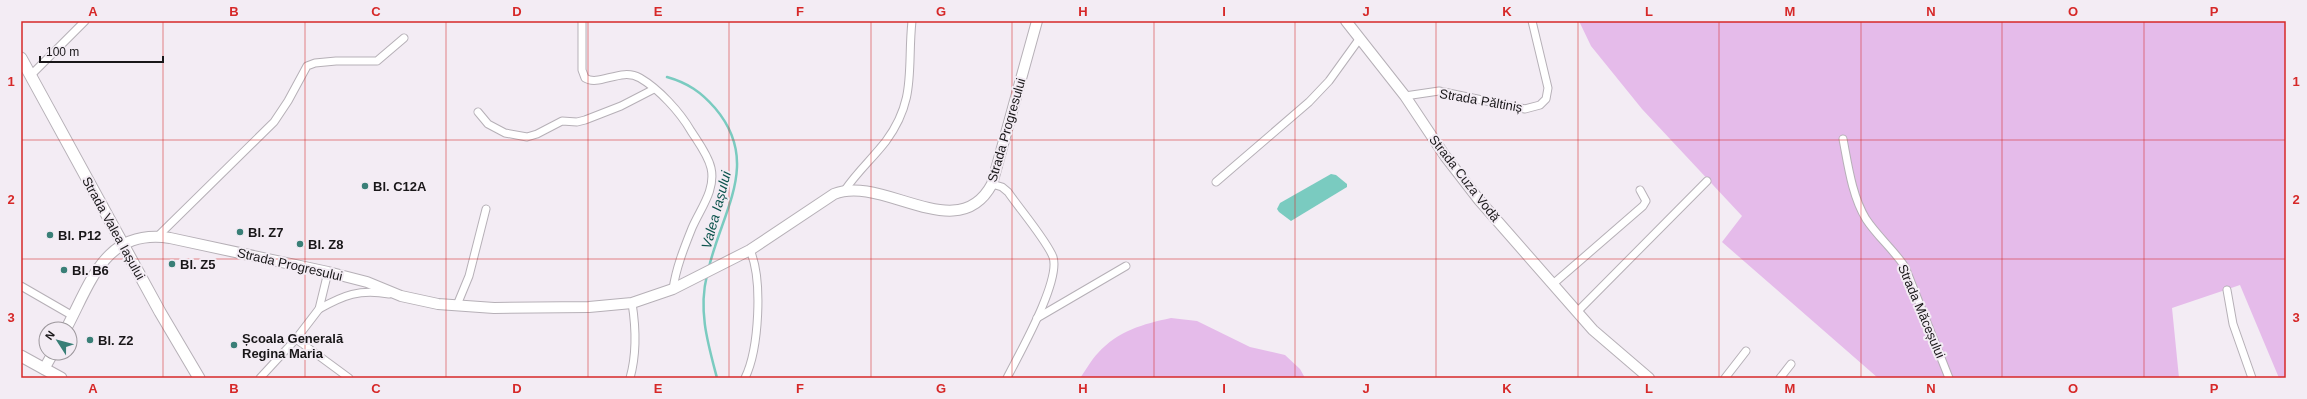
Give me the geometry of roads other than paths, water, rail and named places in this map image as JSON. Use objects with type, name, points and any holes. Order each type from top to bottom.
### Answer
[{"type":"main road","name":"Strada Valea Iașului","points":[[21,58],[122,244],[199,378]]},
{"type":"main road","points":[[21,356],[60,378]]},
{"type":"street","points":[[31,76],[85,21]]},
{"type":"street","points":[[582,21],[582,70],[585,78],[594,81],[623,74],[633,75],[654,89],[688,125],[711,169],[712,179],[709,193],[688,240],[675,275],[674,289]]},
{"type":"street","points":[[845,190],[855,175],[887,140],[898,121],[906,100],[911,76],[912,21]]},
{"type":"street","name":"Strada Progresului","points":[[122,244],[132,240],[158,236],[328,272],[367,282],[401,296],[457,305],[494,308],[590,307],[632,303],[686,284],[720,266],[750,250],[834,194],[845,190],[858,190],[930,208],[953,211],[965,210],[977,204],[987,194],[992,184],[1037,21]]},
{"type":"street","name":"Strada Cuza Vodă","points":[[1346,21],[1405,96],[1463,180],[1577,312],[1604,340],[1649,378]]},
{"type":"street","name":"Strada Păltiniș","points":[[1405,96],[1439,91],[1525,109],[1540,105],[1546,99],[1548,88],[1532,21]]},
{"type":"street","points":[[158,236],[274,122],[288,101],[307,66],[314,63],[336,61],[377,61],[404,38]]},
{"type":"street","points":[[1216,182],[1309,102],[1329,81],[1360,38]]},
{"type":"street","points":[[478,112],[488,124],[505,133],[527,136],[537,134],[562,121],[577,122],[585,120],[621,106],[654,89]]},
{"type":"street","name":"Strada Măceșului","points":[[1843,139],[1859,204],[1874,230],[1898,256],[1905,267],[1949,378]]},
{"type":"street","points":[[1577,312],[1707,181]]},
{"type":"street","points":[[992,184],[1005,189],[1053,258],[1054,266],[1052,280],[1037,318],[1007,378]]},
{"type":"street","points":[[1553,284],[1643,206],[1646,201],[1640,190]]},
{"type":"street","points":[[457,305],[469,276],[486,209]]},
{"type":"street","points":[[70,321],[105,258],[122,244]]},
{"type":"street","points":[[745,378],[752,356],[758,293],[758,276],[750,250]]},
{"type":"street","points":[[1037,318],[1126,266]]},
{"type":"street","points":[[319,309],[328,272]]},
{"type":"street","points":[[21,286],[72,316]]},
{"type":"street","points":[[2227,290],[2233,324],[2252,378]]},
{"type":"street","points":[[260,378],[296,339],[319,309],[344,295],[355,292],[370,292],[401,296]]},
{"type":"street","points":[[630,378],[634,361],[636,325],[632,303]]},
{"type":"street","points":[[296,339],[349,378]]},
{"type":"street","points":[[1725,378],[1746,351]]},
{"type":"street","points":[[44,368],[48,361]]},
{"type":"street","points":[[1780,378],[1791,364]]},
{"type":"waterway","name":"Valea Iașului","points":[[667,77],[688,85],[710,102],[729,128],[735,147],[737,167],[734,186],[709,267]]},
{"type":"waterway","name":"Valea Iașului","points":[[707,275],[704,288],[705,327],[717,378]]},
{"type":"place","name":"Bl. C12A","points":[[365,186]]},
{"type":"place","name":"Bl. Z7","points":[[240,232]]},
{"type":"place","name":"Bl. P12","points":[[50,235]]},
{"type":"place","name":"Bl. Z8","points":[[300,244]]},
{"type":"place","name":"Bl. Z5","points":[[172,264]]},
{"type":"place","name":"Bl. B6","points":[[64,270]]},
{"type":"place","name":"Bl. Z2","points":[[90,340]]},
{"type":"place","name":"Școala Generală Regina Maria","points":[[234,345]]}]
